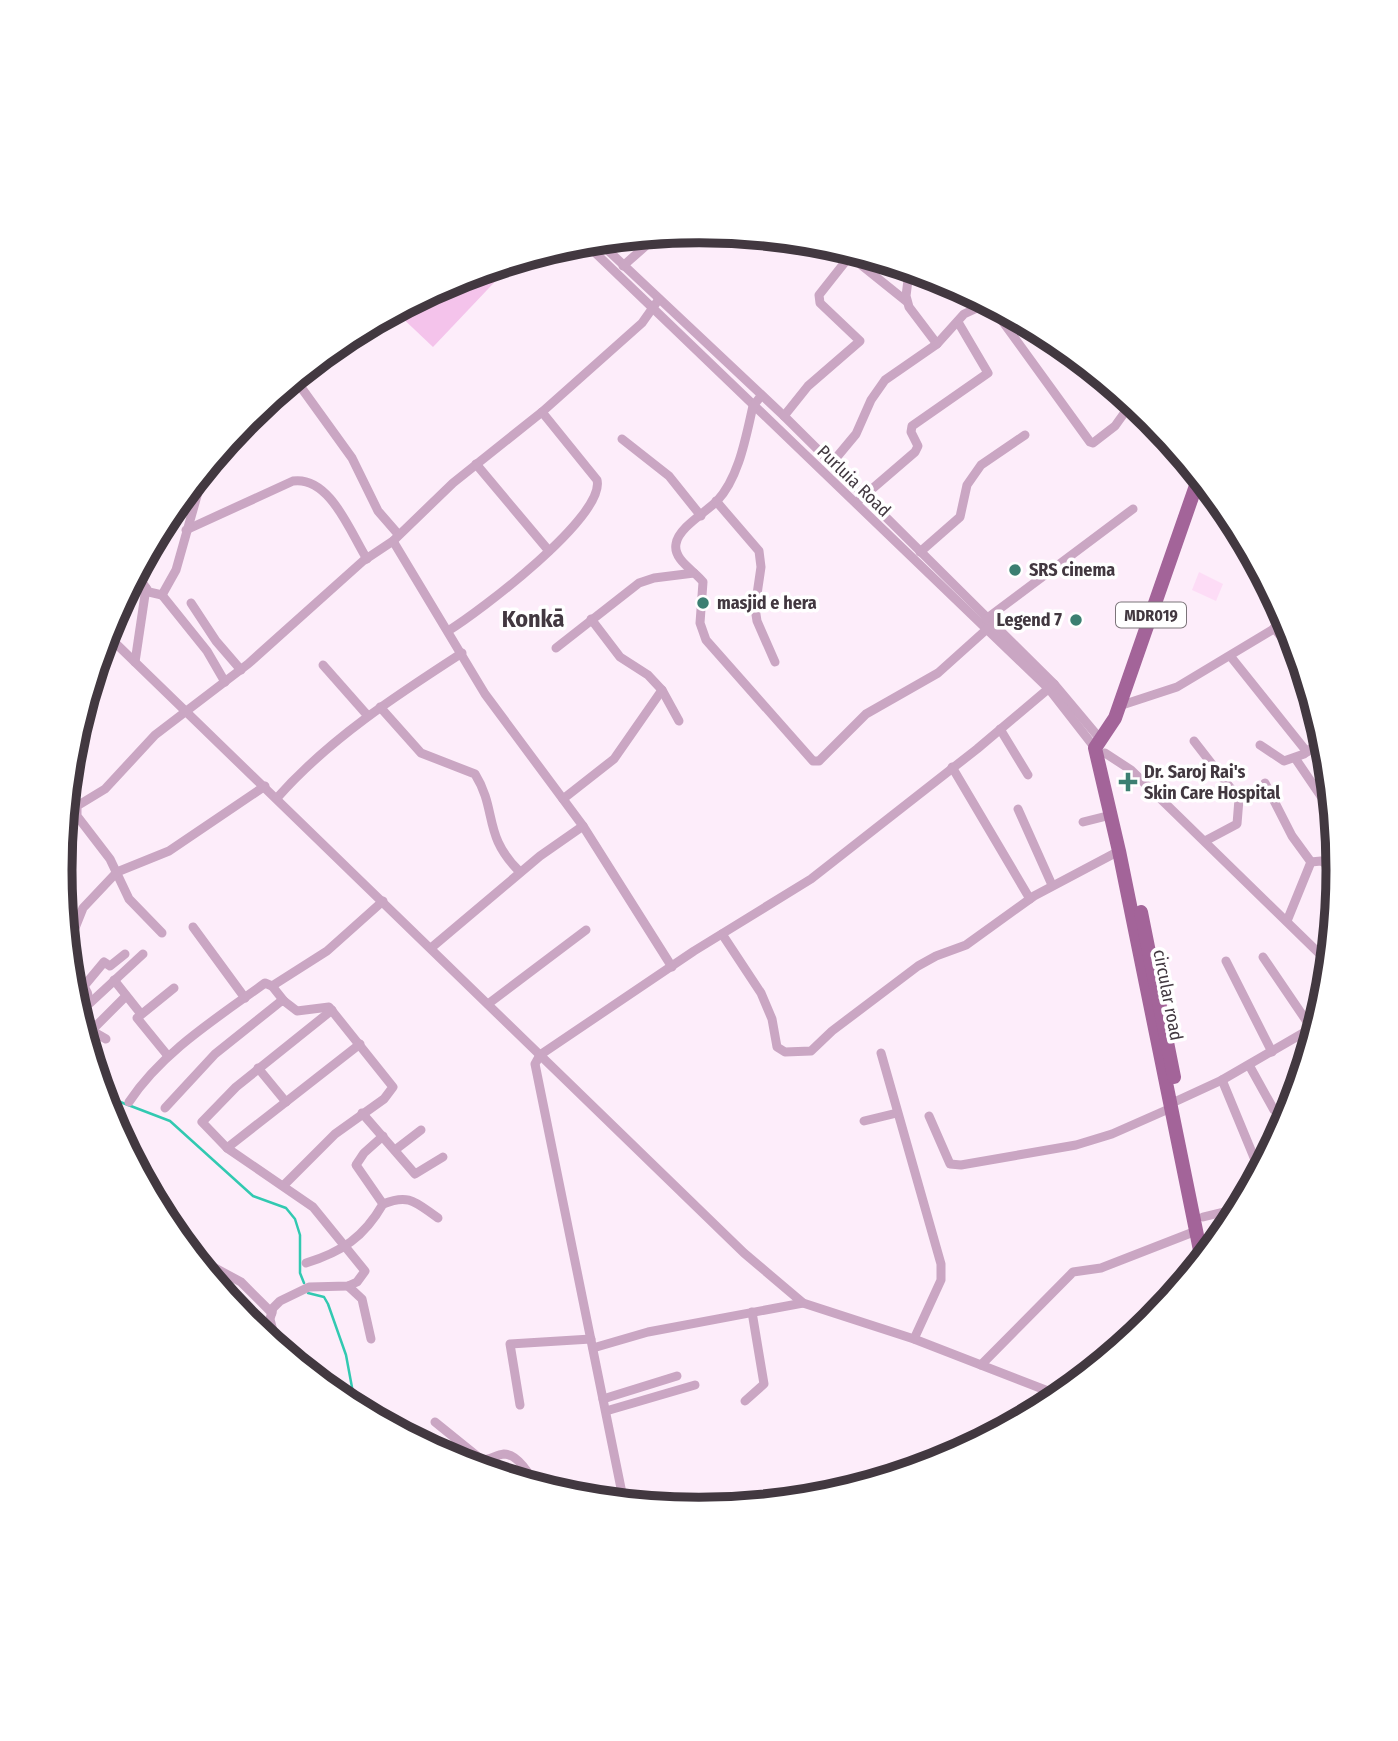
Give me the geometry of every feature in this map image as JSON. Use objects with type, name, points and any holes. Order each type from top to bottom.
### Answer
[{"type":"main road","name":"MDR019","points":[[1101,747],[1119,706],[1195,487]]},
{"type":"main road","name":"circular road","points":[[1101,747],[1111,815],[1173,1104],[1207,1238]]},
{"type":"main road","name":"circular road","points":[[1101,747],[1200,1248]]},
{"type":"street","points":[[623,266],[645,246]]},
{"type":"street","name":"Purluia Road","points":[[607,250],[784,416],[831,464],[858,500],[987,629],[1051,686]]},
{"type":"street","name":"Purluia Road","points":[[595,252],[753,406],[920,552],[1051,686],[1101,747],[1131,770],[1321,955]]},
{"type":"street","points":[[784,416],[808,386],[860,341],[820,303],[819,295],[845,261]]},
{"type":"street","points":[[865,266],[906,301],[937,344]]},
{"type":"street","points":[[906,301],[908,280]]},
{"type":"street","points":[[75,804],[105,789],[137,752],[185,710],[241,670],[367,559],[395,538],[476,464],[541,412],[642,323],[659,299]]},
{"type":"street","points":[[831,464],[856,434],[871,400],[885,380],[937,344],[964,314],[977,309]]},
{"type":"street","points":[[1002,321],[1090,442],[1093,443],[1115,426],[1127,412]]},
{"type":"street","points":[[858,500],[915,452],[918,446],[911,432],[912,426],[988,373],[958,322]]},
{"type":"street","points":[[300,386],[352,458],[378,511],[499,715],[583,826],[672,967]]},
{"type":"street","points":[[761,396],[753,406],[735,471],[716,502],[679,536],[676,546],[678,556],[703,582],[700,623],[706,640],[787,734],[816,762],[866,714],[938,673],[987,629]]},
{"type":"street","points":[[448,631],[494,600],[549,551],[592,502],[598,485],[593,474],[541,412]]},
{"type":"street","points":[[920,552],[960,517],[967,485],[981,465],[1025,435]]},
{"type":"street","points":[[622,439],[669,476],[701,516]]},
{"type":"street","points":[[476,464],[549,551]]},
{"type":"street","points":[[186,530],[293,481],[306,481],[323,489],[367,559]]},
{"type":"street","points":[[162,595],[176,570],[197,495]]},
{"type":"street","points":[[716,502],[759,551],[761,567],[755,608],[757,621],[775,662]]},
{"type":"street","points":[[986,619],[1133,509]]},
{"type":"street","points":[[556,648],[639,583],[694,573]]},
{"type":"street","points":[[135,662],[146,588],[144,579]]},
{"type":"street","points":[[146,588],[153,595],[162,595]]},
{"type":"street","points":[[162,595],[201,643],[225,682]]},
{"type":"street","points":[[191,603],[216,641],[241,670]]},
{"type":"street","points":[[591,619],[620,657],[648,675],[663,690],[679,721]]},
{"type":"street","points":[[1119,706],[1177,687],[1231,657],[1277,626]]},
{"type":"street","points":[[1274,628],[1281,637]]},
{"type":"street","points":[[115,642],[744,1253],[803,1303],[914,1339],[1049,1391]]},
{"type":"street","points":[[277,798],[309,765],[368,716],[462,653]]},
{"type":"street","points":[[1231,657],[1307,752]]},
{"type":"street","points":[[323,665],[368,716]]},
{"type":"street","points":[[622,1492],[535,1064],[540,1055],[722,934],[811,879],[1051,686]]},
{"type":"street","points":[[564,799],[614,759],[663,690]]},
{"type":"street","points":[[380,707],[421,753],[475,774],[486,799],[494,836],[501,851],[520,872]]},
{"type":"street","points":[[1000,729],[1028,775]]},
{"type":"street","points":[[1194,741],[1240,804],[1237,824],[1205,841]]},
{"type":"street","points":[[1260,745],[1279,759],[1295,758],[1314,747]]},
{"type":"street","points":[[1295,758],[1322,798]]},
{"type":"street","points":[[952,766],[1030,899]]},
{"type":"street","points":[[1265,783],[1292,836],[1311,862]]},
{"type":"street","points":[[75,926],[94,894],[117,872],[169,851],[265,786]]},
{"type":"street","points":[[1018,809],[1052,885]]},
{"type":"street","points":[[75,813],[117,872],[129,900],[162,933]]},
{"type":"street","points":[[1083,822],[1111,815]]},
{"type":"street","points":[[431,948],[520,872],[583,826]]},
{"type":"street","points":[[722,934],[761,993],[772,1019],[776,1047],[785,1052],[804,1053],[817,1047],[832,1031],[918,966],[966,945],[1052,885],[1119,851]]},
{"type":"street","points":[[1311,862],[1326,864]]},
{"type":"street","points":[[1287,921],[1295,894],[1311,862]]},
{"type":"street","points":[[272,985],[333,946],[383,901]]},
{"type":"street","points":[[193,927],[245,998]]},
{"type":"street","points":[[488,1004],[586,930]]},
{"type":"street","points":[[90,1003],[84,986],[104,962],[110,967],[125,954]]},
{"type":"street","points":[[88,1009],[90,1003],[144,954]]},
{"type":"street","points":[[1263,957],[1308,1019]]},
{"type":"street","points":[[1226,961],[1272,1052]]},
{"type":"street","points":[[114,980],[141,1014]]},
{"type":"street","points":[[129,1102],[140,1085],[168,1056],[265,983],[272,985],[284,1001],[297,1011],[323,1006],[332,1010],[393,1087],[384,1099],[328,1141],[284,1185]]},
{"type":"street","points":[[168,1056],[136,1018],[174,989]]},
{"type":"street","points":[[92,1030],[126,996]]},
{"type":"street","points":[[164,1108],[215,1054],[284,1001]]},
{"type":"street","points":[[272,1314],[281,1301],[309,1287],[348,1286],[357,1282],[365,1271],[348,1246],[313,1208],[284,1185],[227,1148],[204,1126],[204,1118],[258,1068],[332,1010]]},
{"type":"street","points":[[92,1030],[106,1039]]},
{"type":"street","points":[[929,1116],[950,1164],[961,1165],[1076,1145],[1112,1134],[1222,1080],[1305,1035]]},
{"type":"street","points":[[227,1148],[360,1044]]},
{"type":"street","points":[[881,1053],[941,1264],[941,1280],[914,1339]]},
{"type":"street","points":[[1249,1065],[1275,1111]]},
{"type":"street","points":[[258,1068],[286,1102]]},
{"type":"street","points":[[1222,1080],[1255,1160]]},
{"type":"street","points":[[362,1113],[415,1174],[423,1172],[443,1157]]},
{"type":"street","points":[[864,1121],[897,1113]]},
{"type":"street","points":[[395,1150],[421,1130]]},
{"type":"street","points":[[383,1136],[364,1153],[356,1165],[383,1204]]},
{"type":"street","points":[[306,1263],[348,1246],[367,1231],[383,1204],[401,1197],[411,1199],[438,1218]]},
{"type":"street","points":[[1203,1217],[1225,1212]]},
{"type":"street","points":[[981,1365],[1073,1272],[1101,1268],[1196,1231]]},
{"type":"street","points":[[213,1267],[241,1282],[272,1314],[275,1332]]},
{"type":"street","points":[[348,1286],[362,1299],[371,1339]]},
{"type":"street","points":[[520,1405],[510,1344],[592,1344],[803,1303]]},
{"type":"street","points":[[745,1401],[764,1384],[752,1312]]},
{"type":"street","points":[[603,1399],[677,1376]]},
{"type":"street","points":[[606,1411],[695,1385]]},
{"type":"street","points":[[435,1422],[479,1457]]},
{"type":"street","points":[[484,1459],[505,1454],[511,1456],[528,1473]]},
{"type":"shaded area","points":[[500,276],[433,347],[402,318],[459,291]]},
{"type":"shaded area","points":[[1199,572],[1223,584],[1216,601],[1192,590]]},
{"type":"waterway","points":[[115,1100],[170,1121],[253,1196],[286,1208],[295,1219],[300,1235],[300,1273],[304,1283]]},
{"type":"waterway","points":[[308,1293],[324,1297],[328,1304],[346,1355],[353,1393]]},
{"type":"place","name":"SRS cinema","points":[[1015,570]]},
{"type":"place","name":"masjid e hera","points":[[703,603]]},
{"type":"place","name":"Legend 7","points":[[1076,620]]},
{"type":"place","name":"Dr. Saroj Rai's Skin Care Hospital","points":[[1128,782]]},
{"type":"district","name":"Konkā","points":[[533,619]]}]
